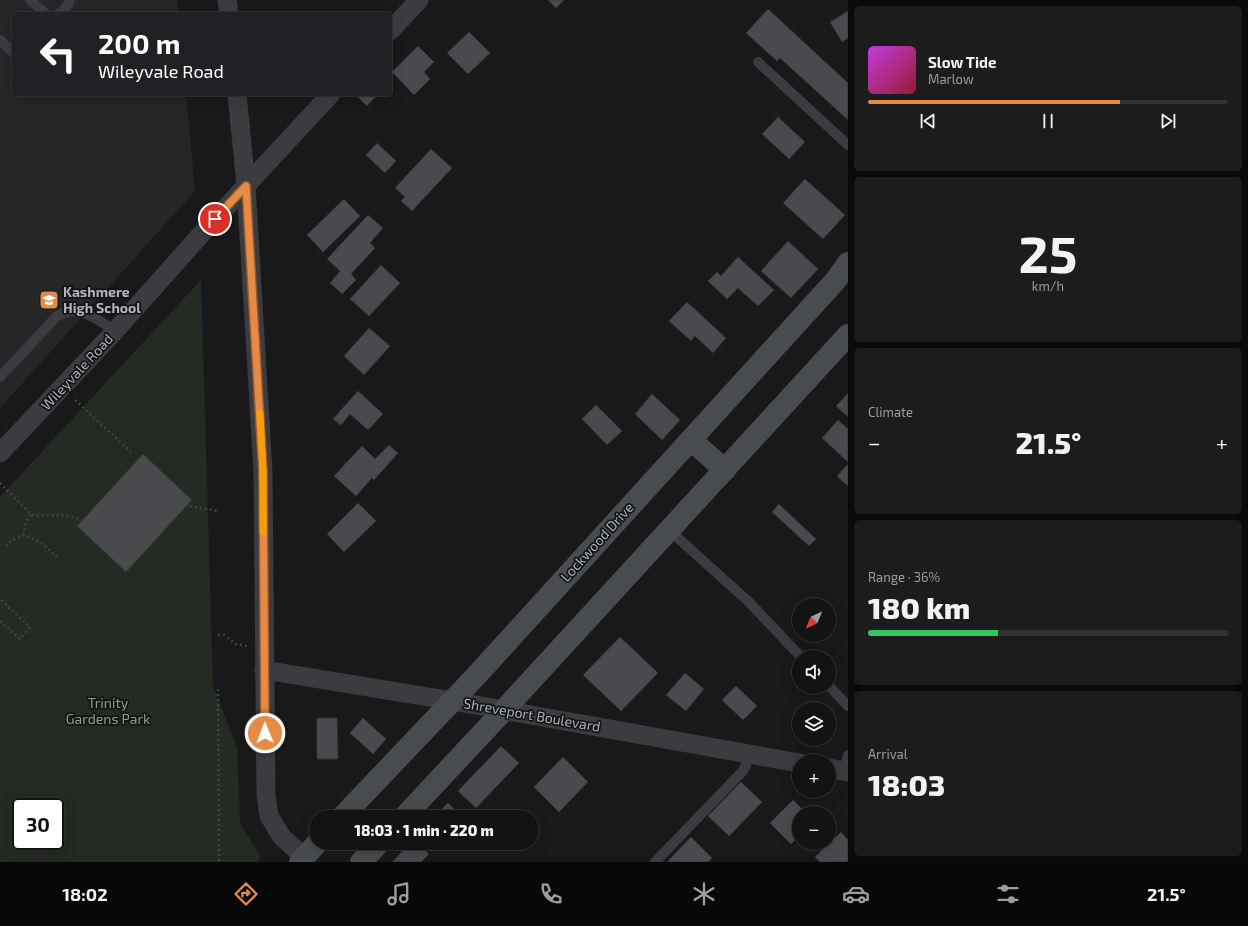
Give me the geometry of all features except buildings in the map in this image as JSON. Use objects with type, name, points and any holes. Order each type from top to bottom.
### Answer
[{"type":"main road","name":"Lockwood Drive","points":[[349,810],[453,701],[836,280],[848,263]]},
{"type":"main road","points":[[411,810],[848,335]]},
{"type":"main road","points":[[691,440],[725,470]]},
{"type":"main road","points":[[361,862],[372,850]]},
{"type":"street","points":[[227,0],[229,12]]},
{"type":"street","points":[[392,29],[419,0]]},
{"type":"street","points":[[237,96],[246,186],[263,472],[266,795],[269,816],[282,837],[307,854]]},
{"type":"street","name":"Wileyvale Road","points":[[0,453],[116,331],[329,96]]},
{"type":"street","name":"Shreveport Boulevard","points":[[264,670],[453,701],[792,762]]},
{"type":"lane","points":[[30,0],[44,12]]},
{"type":"lane","points":[[61,12],[68,5],[70,0]]},
{"type":"lane","points":[[0,40],[12,51]]},
{"type":"lane","points":[[758,62],[848,145]]},
{"type":"lane","points":[[0,377],[56,317],[66,312],[78,312],[93,317],[116,331]]},
{"type":"lane","points":[[669,530],[749,602],[794,650]]},
{"type":"lane","points":[[836,693],[848,706]]},
{"type":"lane","points":[[655,862],[743,771],[751,754]]},
{"type":"path","points":[[80,405],[131,452]]},
{"type":"path","points":[[0,483],[34,516],[73,516],[82,520]]},
{"type":"path","points":[[190,506],[217,511]]},
{"type":"path","points":[[6,546],[11,541],[23,535],[31,514]]},
{"type":"path","points":[[23,535],[40,542],[57,557]]},
{"type":"path","points":[[0,599],[30,627],[20,639],[0,621]]},
{"type":"path","points":[[218,634],[224,635],[236,644],[249,646]]},
{"type":"path","points":[[218,689],[219,862]]},
{"type":"shaded area","name":"Kashmere High School","points":[[0,0],[177,0],[178,12],[12,12],[12,96],[186,96],[195,191],[0,408]]},
{"type":"green space","name":"Trinity Gardens Park","points":[[201,280],[213,686],[237,748],[240,823],[259,854],[259,862],[0,862],[0,497]]},
{"type":"slow traffic","points":[[260,413],[263,472],[263,532]]},
{"type":"place","name":"Kashmere High School","points":[[49,300]]},
{"type":"route","points":[[215,219],[246,186],[263,472],[265,733]]}]
